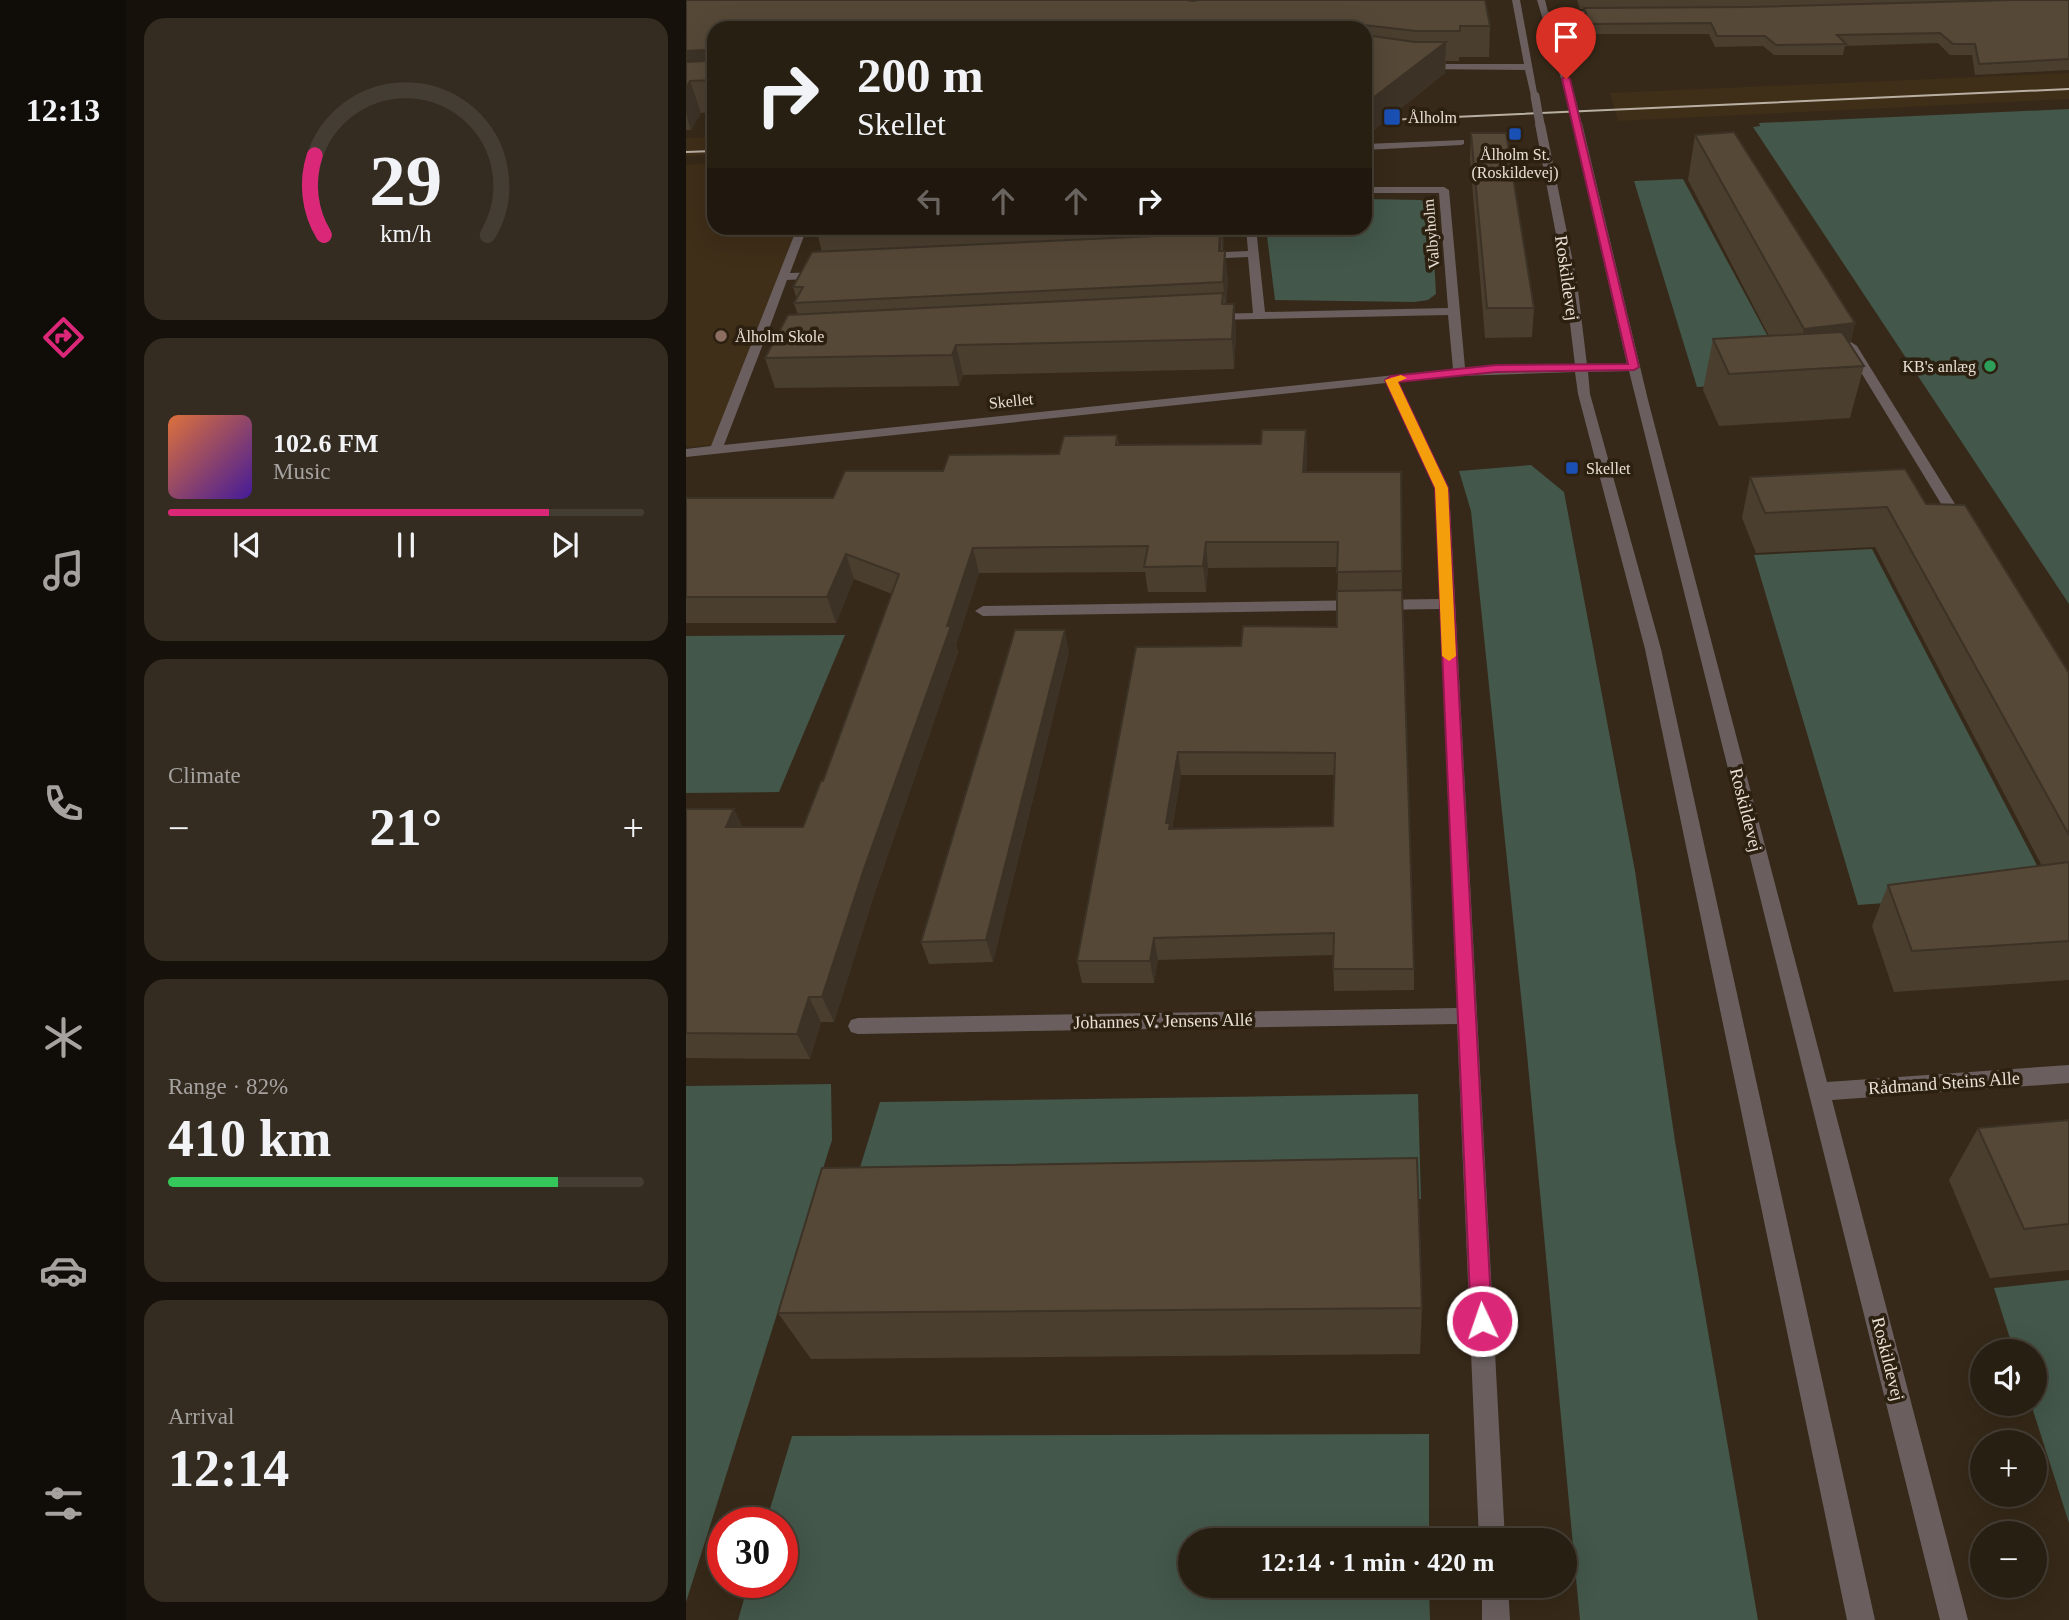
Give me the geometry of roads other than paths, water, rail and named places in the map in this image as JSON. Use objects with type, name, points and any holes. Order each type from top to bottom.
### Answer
[{"type":"street","name":"Roskildevej","points":[[1516,0],[1571,282],[1578,367],[1601,462],[1653,649],[1824,1436],[1861,1620]]},
{"type":"street","name":"Roskildevej","points":[[1541,0],[1570,94],[1634,367],[1954,1620]]},
{"type":"street","points":[[1545,14],[1622,13]]},
{"type":"street","points":[[1415,67],[1529,67]]},
{"type":"street","points":[[1372,147],[1461,142]]},
{"type":"street","name":"Valbyholm","points":[[1372,190],[1444,190],[1459,372]]},
{"type":"street","points":[[716,450],[799,235]]},
{"type":"street","points":[[1252,235],[1259,315]]},
{"type":"street","points":[[1198,257],[1253,254]]},
{"type":"street","points":[[783,277],[838,275]]},
{"type":"street","points":[[1203,318],[1454,311]]},
{"type":"street","points":[[1844,335],[1965,531]]},
{"type":"street","points":[[758,341],[814,338]]},
{"type":"street","name":"Skellet","points":[[686,453],[1459,372],[1634,367]]},
{"type":"street","points":[[1391,380],[1442,488],[1491,1528]]},
{"type":"street","points":[[983,611],[1446,604]]},
{"type":"street","name":"Johannes V. Jensens Allé","points":[[858,1026],[1467,1016]]},
{"type":"street","name":"Rådmand Steins Alle","points":[[1819,1092],[2069,1074]]},
{"type":"street","points":[[1495,1598],[1496,1620]]},
{"type":"tram line","points":[[1372,121],[2069,89]]},
{"type":"tram line","points":[[686,152],[707,151]]},
{"type":"place","name":"Ålholm","points":[[1392,117]]},
{"type":"place","name":"Ålholm St. (Roskildevej)","points":[[1515,134]]},
{"type":"place","name":"Ålholm Skole","points":[[721,336]]},
{"type":"place","name":"KB's anlæg","points":[[1990,366]]},
{"type":"place","name":"Skellet","points":[[1572,468]]}]
